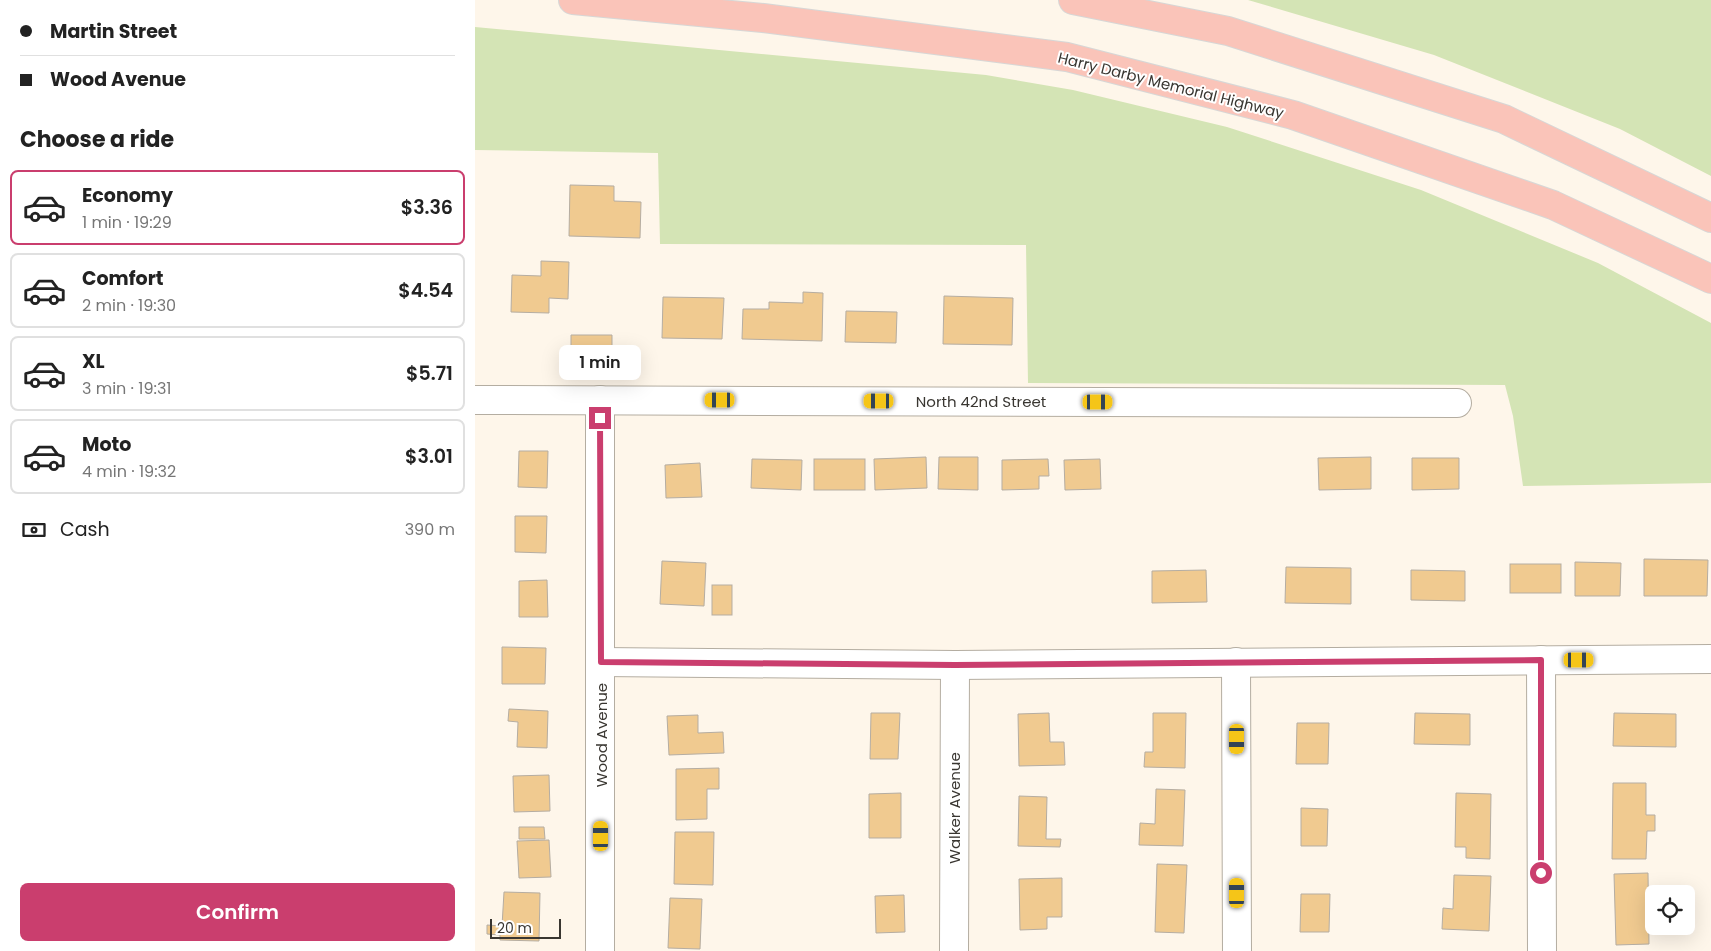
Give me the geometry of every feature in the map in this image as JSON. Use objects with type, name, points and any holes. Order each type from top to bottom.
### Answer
[{"type":"highway","name":"Harry Darby Memorial Highway","points":[[573,0],[763,18],[1067,57],[1293,115],[1553,205],[1711,280]]},
{"type":"highway","points":[[1073,0],[1228,31],[1504,119],[1711,218]]},
{"type":"street","name":"North 42nd Street","points":[[475,400],[1457,403]]},
{"type":"street","name":"Wood Avenue","points":[[600,400],[601,951]]},
{"type":"street","points":[[1541,660],[1541,951]]},
{"type":"street","points":[[601,662],[955,665],[1711,660]]},
{"type":"street","points":[[1236,662],[1237,951]]},
{"type":"street","name":"Walker Avenue","points":[[954,951],[955,665]]},
{"type":"green space","points":[[1248,0],[1711,0],[1711,176],[1620,129],[1434,55]]},
{"type":"green space","points":[[475,27],[986,75],[1073,90],[1227,127],[1421,190],[1598,263],[1711,323],[1711,483],[1523,486],[1513,416],[1505,385],[1028,383],[1026,245],[660,244],[658,153],[475,150]]},
{"type":"building","points":[[570,185],[614,186],[614,201],[641,202],[640,238],[569,236]]},
{"type":"building","points":[[541,261],[569,262],[568,299],[549,298],[549,313],[511,312],[512,275],[541,276]]},
{"type":"building","points":[[803,292],[823,293],[822,341],[742,339],[743,309],[769,309],[769,302],[803,303]]},
{"type":"building","points":[[944,296],[1013,298],[1012,345],[943,344]]},
{"type":"building","points":[[663,297],[724,298],[722,339],[662,338]]},
{"type":"building","points":[[846,311],[897,312],[896,343],[845,342]]},
{"type":"building","points":[[571,335],[612,335],[612,360],[571,361]]},
{"type":"building","points":[[519,451],[548,451],[547,488],[518,487]]},
{"type":"building","points":[[926,457],[927,488],[875,490],[874,459]]},
{"type":"building","points":[[939,457],[978,457],[978,490],[938,489]]},
{"type":"building","points":[[1371,457],[1371,489],[1319,490],[1318,458]]},
{"type":"building","points":[[1412,458],[1459,458],[1459,489],[1412,490]]},
{"type":"building","points":[[752,459],[802,460],[801,490],[751,488]]},
{"type":"building","points":[[814,459],[865,459],[865,490],[814,490]]},
{"type":"building","points":[[1048,459],[1049,476],[1039,476],[1039,489],[1002,490],[1002,460]]},
{"type":"building","points":[[1100,459],[1101,489],[1065,490],[1064,460]]},
{"type":"building","points":[[700,463],[702,497],[666,498],[665,465]]},
{"type":"building","points":[[515,516],[547,516],[546,553],[515,552]]},
{"type":"building","points":[[1644,559],[1708,560],[1707,596],[1644,596]]},
{"type":"building","points":[[662,561],[706,563],[704,606],[660,604]]},
{"type":"building","points":[[1575,562],[1621,563],[1620,596],[1575,596]]},
{"type":"building","points":[[1510,564],[1561,564],[1561,593],[1510,593]]},
{"type":"building","points":[[1286,567],[1351,568],[1351,604],[1285,603]]},
{"type":"building","points":[[1206,570],[1207,602],[1152,603],[1152,571]]},
{"type":"building","points":[[1411,570],[1465,571],[1465,601],[1411,600]]},
{"type":"building","points":[[547,580],[548,617],[519,617],[519,581]]},
{"type":"building","points":[[712,585],[732,585],[732,615],[712,615]]},
{"type":"building","points":[[502,647],[546,648],[545,684],[502,684]]},
{"type":"building","points":[[509,709],[548,711],[547,748],[517,747],[518,722],[508,721]]},
{"type":"building","points":[[871,713],[900,713],[898,759],[870,759]]},
{"type":"building","points":[[1049,713],[1050,742],[1064,742],[1065,765],[1019,766],[1018,714]]},
{"type":"building","points":[[1153,713],[1186,713],[1185,768],[1144,767],[1145,752],[1153,752]]},
{"type":"building","points":[[1415,713],[1470,714],[1470,745],[1414,744]]},
{"type":"building","points":[[1614,713],[1676,714],[1676,747],[1613,746]]},
{"type":"building","points":[[698,715],[698,733],[723,732],[724,753],[669,755],[667,716]]},
{"type":"building","points":[[1297,723],[1329,723],[1328,764],[1296,764]]},
{"type":"building","points":[[719,768],[719,789],[707,789],[707,819],[676,820],[676,769]]},
{"type":"building","points":[[549,775],[550,811],[514,812],[513,776]]},
{"type":"building","points":[[1613,783],[1646,783],[1646,815],[1655,815],[1655,831],[1647,831],[1646,859],[1612,859]]},
{"type":"building","points":[[1156,789],[1185,790],[1183,846],[1139,845],[1140,823],[1155,824]]},
{"type":"building","points":[[901,793],[901,838],[869,838],[869,794]]},
{"type":"building","points":[[1456,793],[1491,794],[1490,859],[1466,858],[1466,847],[1455,847]]},
{"type":"building","points":[[1019,796],[1047,797],[1046,839],[1061,839],[1060,847],[1018,846]]},
{"type":"building","points":[[1301,808],[1328,809],[1327,846],[1301,846]]},
{"type":"building","points":[[519,827],[544,827],[545,839],[519,839]]},
{"type":"building","points":[[675,832],[714,832],[713,885],[674,884]]},
{"type":"building","points":[[549,840],[551,877],[519,878],[517,841]]},
{"type":"building","points":[[1157,864],[1187,865],[1184,933],[1155,932]]},
{"type":"building","points":[[1648,873],[1648,885],[1645,885],[1645,935],[1649,935],[1649,944],[1616,945],[1614,874]]},
{"type":"building","points":[[1454,875],[1491,876],[1489,931],[1442,929],[1443,908],[1453,909]]},
{"type":"building","points":[[1062,878],[1062,917],[1047,917],[1047,929],[1020,930],[1019,879]]},
{"type":"building","points":[[504,892],[540,893],[539,941],[500,940],[500,935],[487,934],[487,925],[502,926]]},
{"type":"building","points":[[1301,894],[1330,894],[1329,932],[1300,932]]},
{"type":"building","points":[[904,895],[905,932],[876,933],[875,896]]},
{"type":"building","points":[[670,898],[702,899],[700,949],[668,948]]},
{"type":"route","points":[[600,418],[601,662],[955,665],[1541,660],[1541,873]]}]
